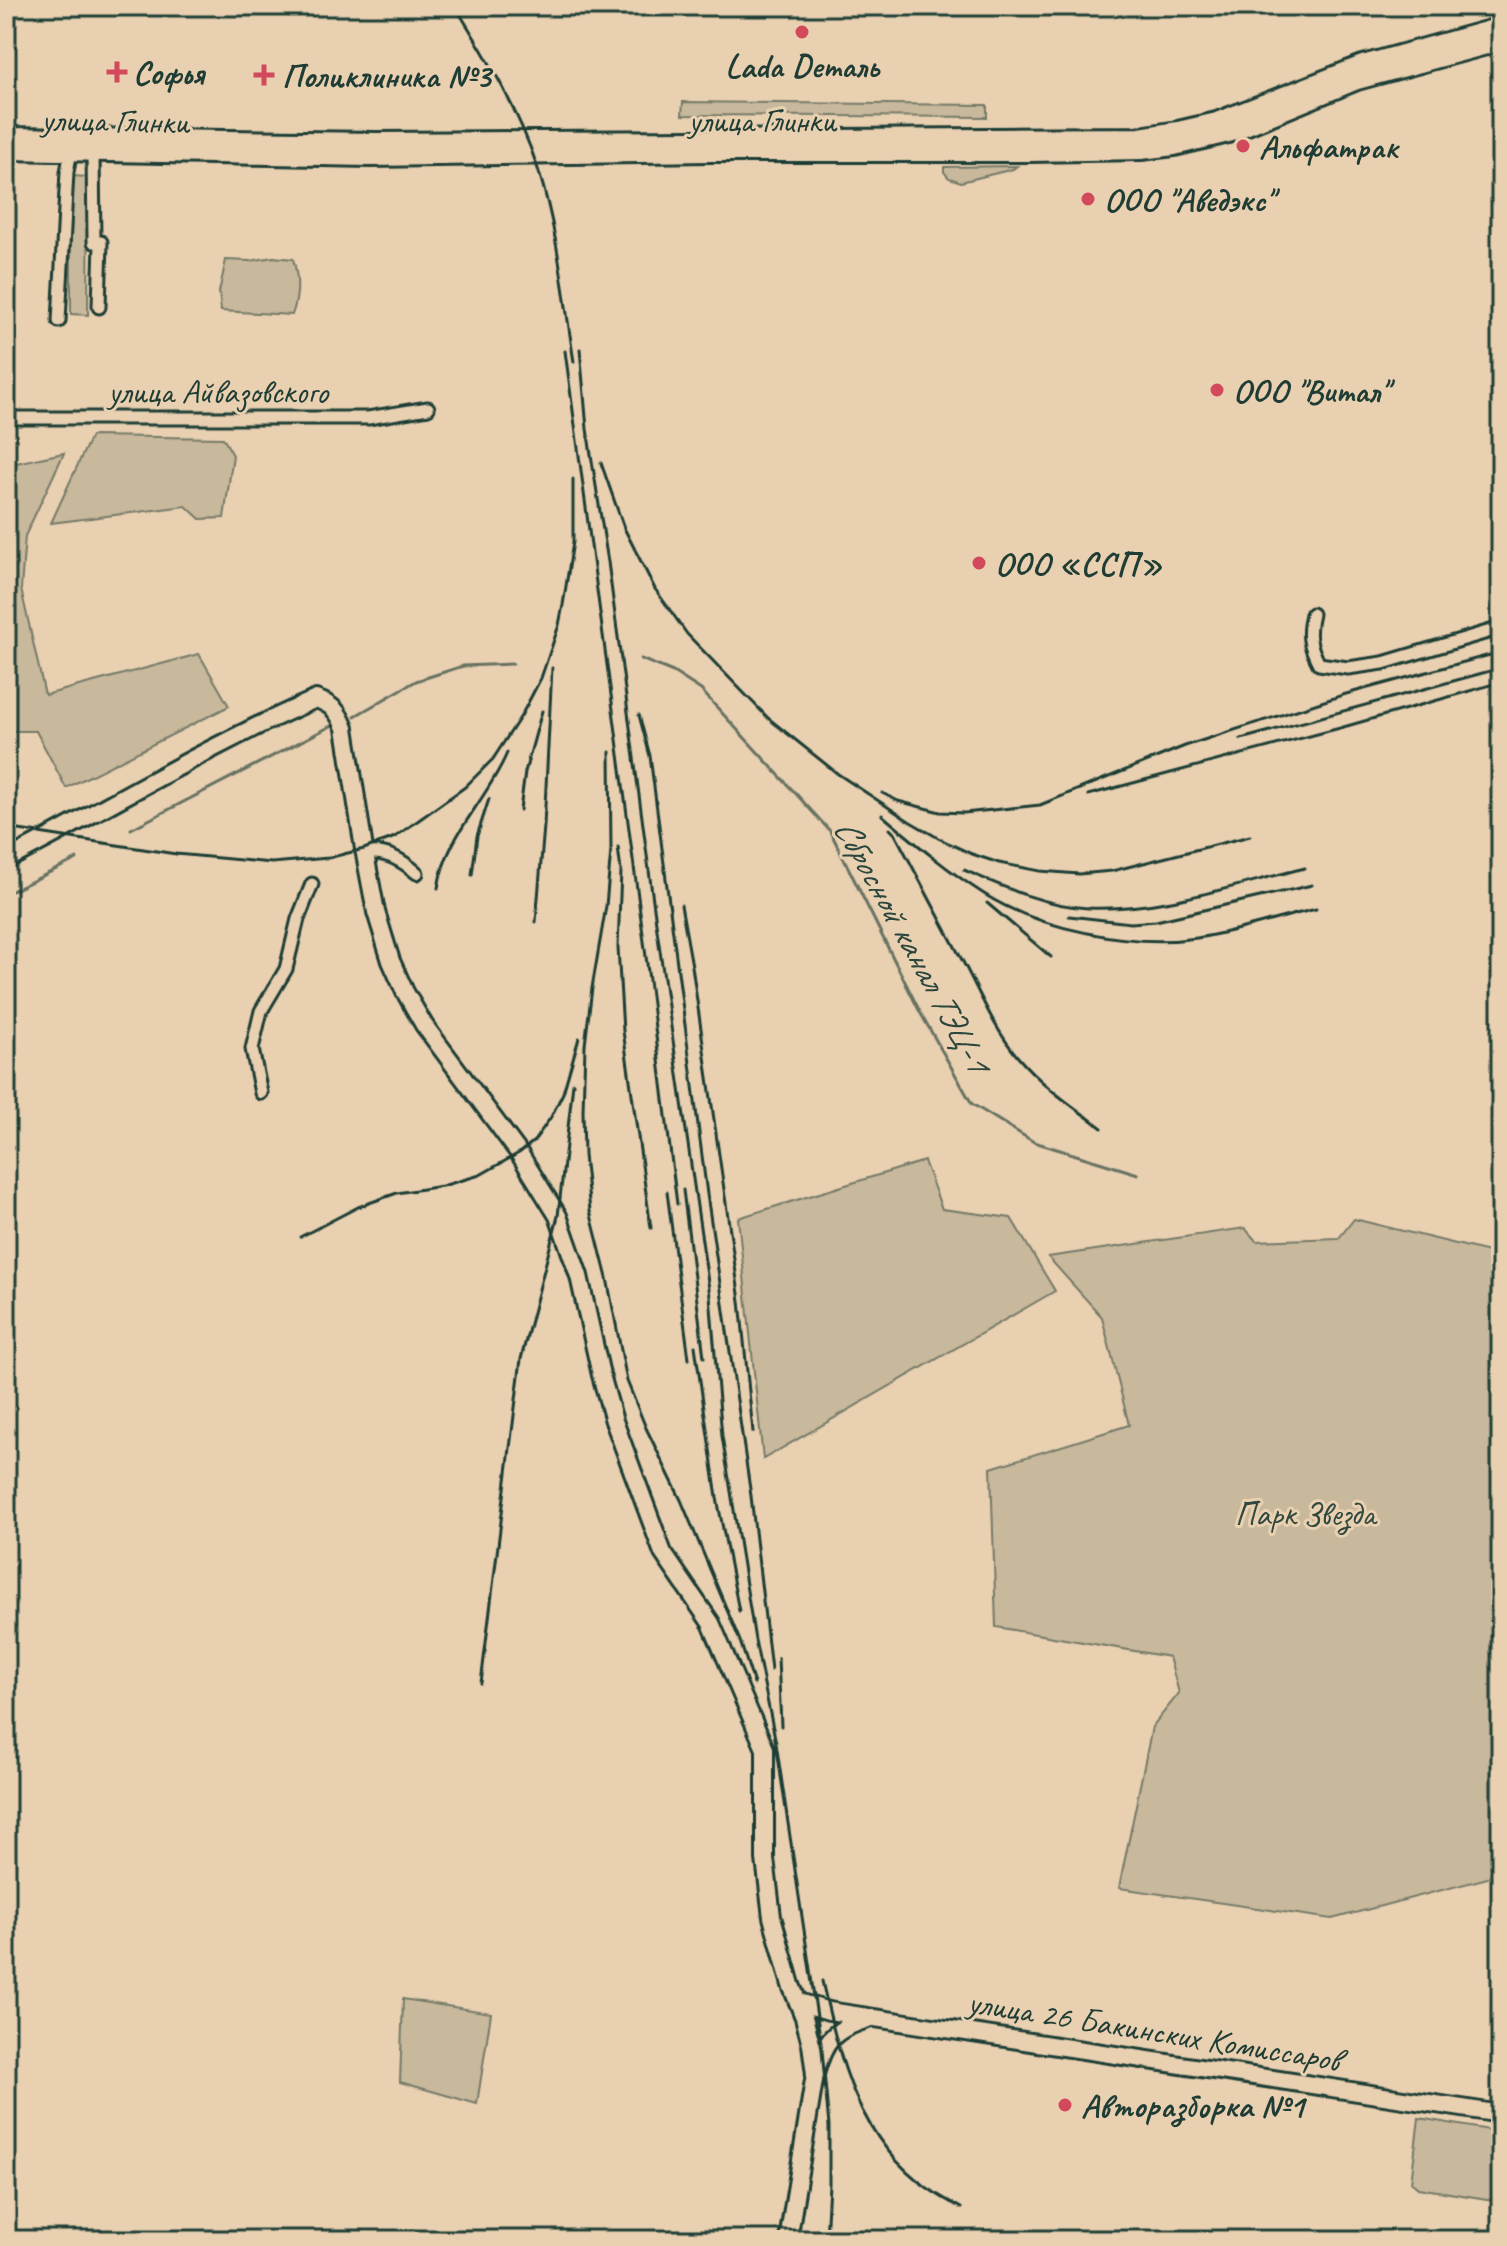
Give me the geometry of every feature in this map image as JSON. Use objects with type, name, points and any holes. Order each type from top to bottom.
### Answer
[{"type":"highway","name":"улица Глинки","points":[[6,137],[259,147],[472,149],[935,145],[1118,151],[1174,146],[1228,133],[1357,80],[1463,44],[1501,27]]},
{"type":"highway","name":"улица Глинки","points":[[1463,44],[1501,41]]},
{"type":"highway","name":"улица Глинки","points":[[6,150],[93,152],[259,147]]},
{"type":"main road","points":[[6,860],[219,746],[316,699],[331,705],[339,713],[345,728],[376,912],[391,961],[424,1025],[519,1153],[558,1216],[579,1276],[614,1421],[663,1553],[711,1623],[765,1749],[765,1859],[772,1917],[811,2044],[815,2074]]},
{"type":"main road","name":"улица 26 Бакинских Комиссаров","points":[[799,2002],[829,2011],[1501,2114]]},
{"type":"main road","points":[[788,2240],[815,2074],[822,2050],[834,2035],[849,2024],[873,2017]]},
{"type":"street","points":[[59,321],[67,172],[71,151]]},
{"type":"street","points":[[93,152],[94,242],[101,242],[99,307]]},
{"type":"street","name":"улица Айвазовского","points":[[6,418],[368,418],[428,408]]},
{"type":"street","points":[[1312,614],[1307,632],[1319,664],[1348,668],[1383,663],[1501,628]]},
{"type":"street","points":[[365,854],[373,852],[401,859],[417,873]]},
{"type":"street","points":[[261,1093],[252,1049],[261,1011],[286,969],[298,919],[312,884]]},
{"type":"green space","points":[[683,102],[987,105],[987,117],[682,115]]},
{"type":"green space","points":[[1017,166],[961,182],[949,178],[944,172],[944,167]]},
{"type":"green space","points":[[71,176],[89,177],[88,315],[71,314]]},
{"type":"green space","points":[[273,257],[293,259],[297,287],[292,315],[221,311],[219,292],[226,260],[250,261]]},
{"type":"green space","points":[[91,436],[223,438],[233,455],[224,518],[200,519],[186,506],[51,523]]},
{"type":"green space","points":[[64,453],[25,536],[21,589],[45,695],[199,654],[229,706],[66,788],[36,731],[6,731],[6,465]]},
{"type":"green space","points":[[924,1161],[942,1209],[1011,1218],[1055,1291],[763,1459],[738,1218]]},
{"type":"green space","name":"Парк Звезда","points":[[1354,1219],[1501,1255],[1501,1856],[1488,1878],[1332,1919],[1119,1888],[1152,1727],[1179,1693],[1169,1657],[996,1627],[991,1468],[1129,1425],[1102,1317],[1048,1257],[1245,1228],[1256,1241],[1339,1238]]},
{"type":"green space","points":[[403,1999],[491,2013],[477,2104],[400,2082]]},
{"type":"green space","points":[[1419,2118],[1501,2132],[1500,2201],[1418,2188],[1411,2182]]},
{"type":"waterway","name":"Сбросной канал ТЭЦ-1","points":[[641,659],[673,672],[701,690],[830,831],[920,1012],[972,1104],[1034,1142],[1138,1174]]},
{"type":"waterway","name":"Сбросной канал ТЭЦ-1","points":[[355,716],[416,681],[463,666],[513,664]]},
{"type":"waterway","name":"Сбросной канал ТЭЦ-1","points":[[131,829],[331,726]]},
{"type":"waterway","name":"Сбросной канал ТЭЦ-1","points":[[6,894],[77,859]]},
{"type":"railway","points":[[455,6],[512,105],[538,169],[556,240],[574,362]]},
{"type":"railway","points":[[580,349],[587,429],[710,1296],[722,1436],[755,1640],[776,1743],[822,2050],[829,2126],[826,2240]]},
{"type":"railway","points":[[565,351],[677,1204]]},
{"type":"railway","points":[[601,463],[624,528],[655,589],[687,634],[768,718],[838,774],[940,839],[999,863],[1079,874],[1112,871],[1250,836]]},
{"type":"railway","points":[[6,828],[176,854],[272,863],[328,858],[395,837],[465,787],[493,759],[541,678],[563,605],[573,542],[573,479]]},
{"type":"railway","points":[[882,793],[898,801],[940,812],[964,813],[1040,805],[1185,746],[1346,694],[1501,652]]},
{"type":"railway","points":[[536,922],[552,668]]},
{"type":"railway","points":[[1241,739],[1501,668]]},
{"type":"railway","points":[[1088,795],[1501,682]]},
{"type":"railway","points":[[520,810],[525,772],[542,711]]},
{"type":"railway","points":[[639,715],[650,756],[707,1194],[751,1496],[771,1670]]},
{"type":"railway","points":[[610,752],[611,850],[606,906],[585,1045],[584,1155],[590,1211],[627,1381],[681,1500],[740,1641],[754,1684]]},
{"type":"railway","points":[[438,888],[449,851],[507,753]]},
{"type":"railway","points":[[472,875],[477,836],[489,799]]},
{"type":"railway","points":[[882,815],[984,894],[1031,917],[1087,933],[1144,940],[1197,938],[1316,909]]},
{"type":"railway","points":[[890,829],[1008,1045],[1047,1086],[1102,1128]]},
{"type":"railway","points":[[618,847],[621,871],[618,947],[623,1031],[651,1228]]},
{"type":"railway","points":[[964,870],[1024,895],[1056,904],[1116,908],[1198,896],[1305,868]]},
{"type":"railway","points":[[1069,916],[1131,923],[1156,921],[1312,885]]},
{"type":"railway","points":[[987,903],[1051,957]]},
{"type":"railway","points":[[681,905],[740,1301],[753,1432]]},
{"type":"railway","points":[[300,1237],[358,1207],[397,1193],[442,1186],[480,1175],[519,1153],[534,1141],[551,1117],[563,1093],[579,1038]]},
{"type":"railway","points":[[481,1683],[521,1359],[558,1216],[573,1083]]},
{"type":"railway","points":[[683,1190],[704,1357]]},
{"type":"railway","points":[[667,1192],[689,1359]]},
{"type":"railway","points":[[695,1346],[717,1498],[739,1611]]},
{"type":"railway","points":[[778,1658],[781,1726]]},
{"type":"railway","points":[[822,1981],[845,2069],[869,2122],[885,2147],[905,2169],[929,2189],[961,2208]]},
{"type":"place","name":"Lada Dеталь","points":[[802,32]]},
{"type":"place","name":"Софья","points":[[117,72]]},
{"type":"place","name":"Поликлиника №3","points":[[264,75]]},
{"type":"place","name":"Альфатрак","points":[[1243,146]]},
{"type":"place","name":"ООО \"Аведэкс\"","points":[[1088,199]]},
{"type":"place","name":"ООО \"Витал\"","points":[[1217,390]]},
{"type":"place","name":"ООО «ССП»","points":[[979,563]]},
{"type":"place","name":"Авторазборка №1","points":[[1065,2105]]}]
